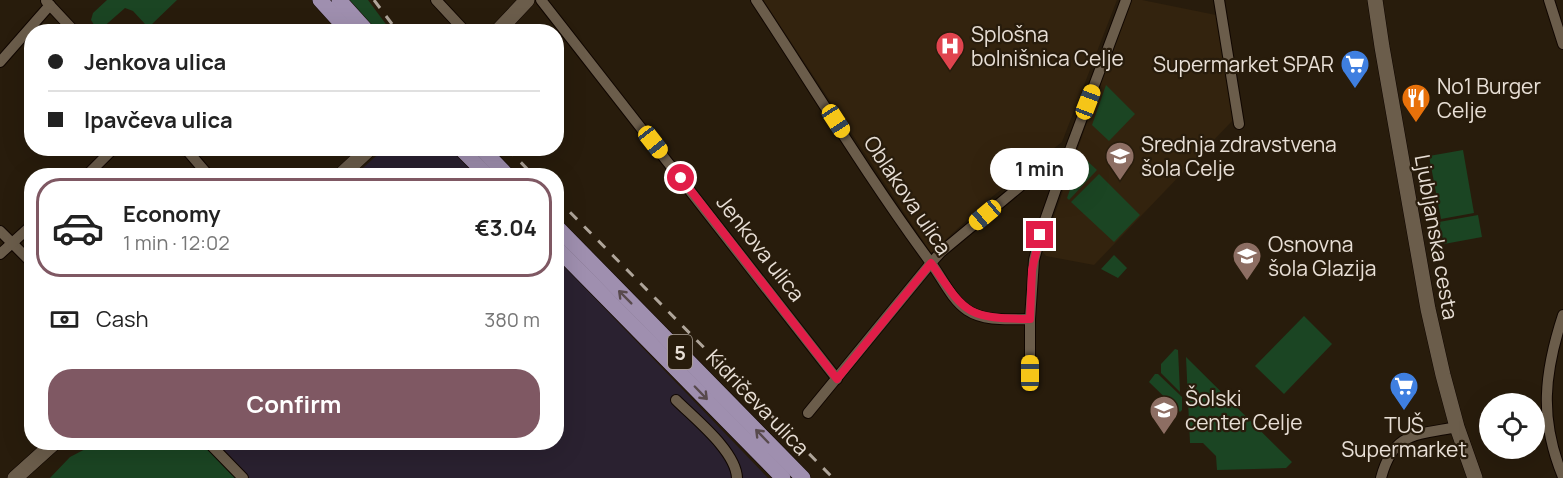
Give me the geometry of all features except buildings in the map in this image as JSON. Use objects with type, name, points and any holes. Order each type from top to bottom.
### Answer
[{"type":"main road","points":[[320,0],[342,24]]},
{"type":"main road","points":[[339,0],[361,24]]},
{"type":"main road","points":[[468,156],[480,168]]},
{"type":"main road","points":[[489,156],[500,168]]},
{"type":"main road","name":"Kidričeva ulica","points":[[564,234],[802,478]]},
{"type":"main road","name":"Kidričeva ulica","points":[[564,255],[783,478]]},
{"type":"street","points":[[436,0],[458,24]]},
{"type":"street","points":[[505,24],[527,0]]},
{"type":"street","name":"Jenkova ulica","points":[[542,0],[561,24]]},
{"type":"street","name":"Oblakova ulica","points":[[756,0],[958,302],[978,316],[1030,319]]},
{"type":"street","points":[[1030,373],[1030,319],[1034,260],[1044,223],[1126,0]]},
{"type":"street","points":[[1219,0],[1239,124]]},
{"type":"street","name":"Ljubljanska cesta","points":[[1375,0],[1428,309],[1457,427],[1475,478]]},
{"type":"street","points":[[1549,0],[1563,44]]},
{"type":"street","points":[[30,24],[47,2],[68,24]]},
{"type":"street","name":"Jenkova ulica","points":[[564,28],[837,379]]},
{"type":"street","points":[[0,62],[24,33]]},
{"type":"street","points":[[94,168],[106,156]]},
{"type":"street","points":[[192,156],[202,168]]},
{"type":"street","points":[[349,168],[361,156]]},
{"type":"street","points":[[808,413],[931,263],[1029,179],[1047,167],[1065,166]]},
{"type":"street","points":[[0,231],[24,255]]},
{"type":"street","points":[[0,254],[24,232]]},
{"type":"street","points":[[1563,315],[1550,365],[1545,400],[1552,444],[1563,477]]},
{"type":"street","points":[[676,400],[718,442],[733,462],[737,478]]},
{"type":"street","points":[[1381,478],[1390,452],[1398,443],[1410,437],[1457,427]]},
{"type":"street","points":[[1552,444],[1563,437]]},
{"type":"street","points":[[15,478],[46,450]]},
{"type":"street","points":[[216,450],[243,478]]},
{"type":"shaded area","name":"Splošna bolnišnica Celje","points":[[763,0],[1117,0],[1062,142],[993,196],[931,253]]},
{"type":"shaded area","name":"Srednja zdravstvena šola Celje","points":[[1130,0],[1142,0],[1216,15],[1233,120],[1094,265],[1046,256],[1042,251]]},
{"type":"shaded area","points":[[376,156],[457,156],[469,168],[363,168]]},
{"type":"shaded area","points":[[564,266],[768,478],[237,478],[209,450],[564,450]]},
{"type":"green space","points":[[107,0],[177,0],[152,24],[145,24],[133,11],[125,8],[107,24],[94,24],[91,20],[93,13]]},
{"type":"green space","points":[[348,0],[368,0],[386,24],[370,24]]},
{"type":"green space","points":[[1106,85],[1135,114],[1109,141],[1092,125]]},
{"type":"green space","points":[[1463,150],[1474,213],[1441,219],[1429,156]]},
{"type":"green space","points":[[1082,156],[1097,170],[1069,200],[1067,198]]},
{"type":"green space","points":[[1099,174],[1140,215],[1114,242],[1071,202]]},
{"type":"green space","points":[[1478,215],[1482,237],[1444,244],[1439,222]]},
{"type":"green space","points":[[1114,255],[1127,268],[1118,278],[1101,269]]},
{"type":"green space","points":[[1304,316],[1332,344],[1284,394],[1255,366]]},
{"type":"green space","points":[[1175,349],[1178,350],[1180,392],[1161,373],[1161,364]]},
{"type":"green space","points":[[1186,357],[1292,462],[1286,468],[1217,470],[1216,456],[1203,443],[1190,443]]},
{"type":"green space","points":[[1155,374],[1158,374],[1182,397],[1180,412],[1149,382]]},
{"type":"green space","points":[[83,450],[209,450],[237,478],[50,478],[70,457]]},
{"type":"railway","points":[[374,0],[392,24]]},
{"type":"railway","points":[[515,156],[526,168]]},
{"type":"railway","points":[[564,206],[833,478]]},
{"type":"place","name":"Splošna bolnišnica Celje","points":[[950,72]]},
{"type":"place","name":"Supermarket SPAR","points":[[1355,90]]},
{"type":"place","name":"No1 Burger Celje","points":[[1416,124]]},
{"type":"place","name":"Srednja zdravstvena šola Celje","points":[[1120,182]]},
{"type":"place","name":"Osnovna šola Glazija","points":[[1247,282]]},
{"type":"place","name":"TUŠ Supermarket","points":[[1404,412]]},
{"type":"place","name":"Šolski center Celje","points":[[1164,436]]},
{"type":"route","points":[[681,178],[837,379],[931,263],[958,302],[978,316],[1030,319],[1032,270],[1040,235]]}]
